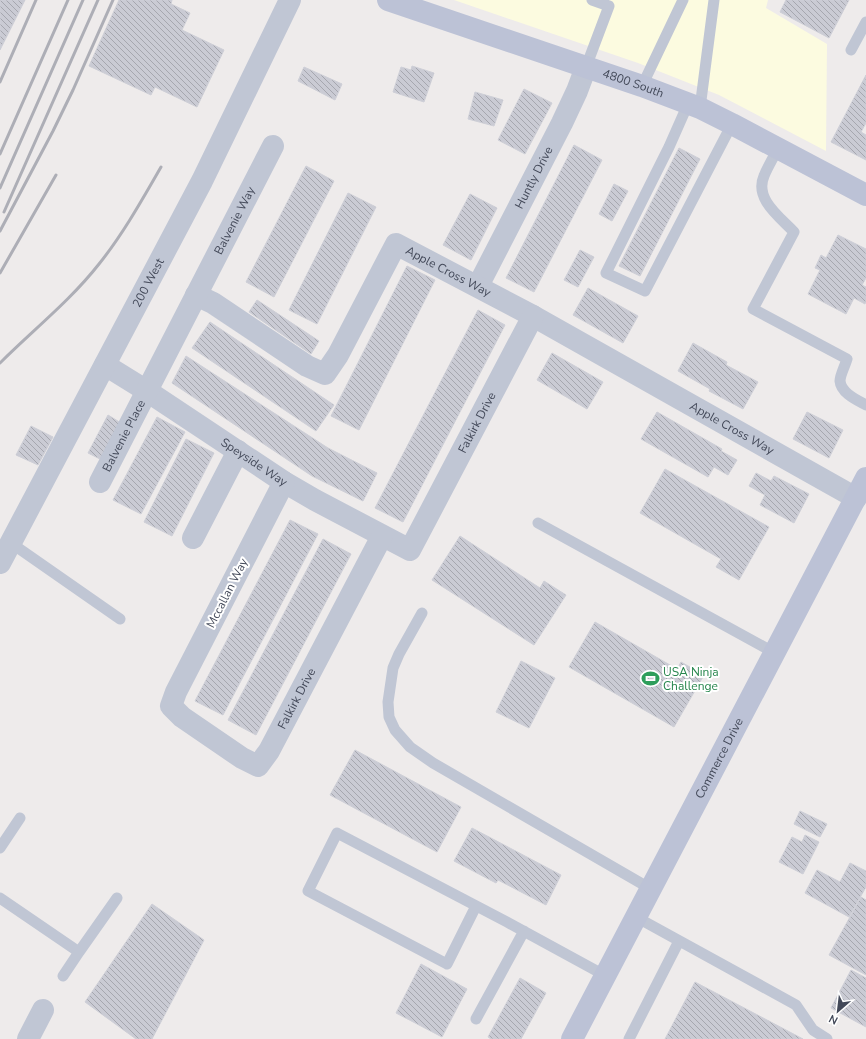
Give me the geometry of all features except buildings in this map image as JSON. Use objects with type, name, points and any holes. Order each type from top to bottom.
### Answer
[{"type":"street","name":"200 West","points":[[0,563],[202,181],[290,0]]},
{"type":"street","name":"4800 South","points":[[388,0],[642,86],[694,106],[732,124],[866,195]]},
{"type":"street","name":"Huntly Drive","points":[[478,286],[562,123],[586,67]]},
{"type":"street","name":"Balvenie Way","points":[[196,294],[273,146]]},
{"type":"street","name":"Apple Cross Way","points":[[196,294],[213,303],[307,366],[325,374],[338,355],[396,244],[533,316],[856,498]]},
{"type":"street","points":[[147,391],[196,294]]},
{"type":"street","name":"Falkirk Drive","points":[[410,550],[533,316]]},
{"type":"street","name":"Speyside Way","points":[[105,365],[147,391],[284,482],[410,550]]},
{"type":"street","name":"Balvenie Place","points":[[100,482],[147,391]]},
{"type":"street","points":[[193,538],[238,451]]},
{"type":"street","name":"Commerce Drive","points":[[572,1039],[866,478]]},
{"type":"street","name":"Mccallan Way","points":[[171,706],[176,692],[284,482]]},
{"type":"street","name":"Falkirk Drive","points":[[171,706],[182,716],[242,758],[258,766],[269,751],[382,536]]},
{"type":"street","points":[[28,1039],[43,1010]]},
{"type":"lane","points":[[586,67],[612,3],[592,0]]},
{"type":"lane","points":[[642,86],[683,0]]},
{"type":"lane","points":[[714,0],[694,106],[669,147],[606,273],[645,291],[732,124]]},
{"type":"lane","points":[[851,50],[866,22]]},
{"type":"lane","points":[[778,148],[763,177],[762,192],[766,202],[794,232],[753,309],[847,359],[840,380],[842,388],[854,399],[866,405]]},
{"type":"lane","points":[[538,523],[775,653]]},
{"type":"lane","points":[[11,543],[120,619]]},
{"type":"lane","points":[[422,613],[393,668],[388,702],[389,717],[395,730],[410,747],[433,763],[651,889]]},
{"type":"lane","points":[[0,848],[20,818]]},
{"type":"lane","points":[[476,906],[447,964],[308,891],[337,833],[524,931],[606,976]]},
{"type":"lane","points":[[0,898],[79,952]]},
{"type":"lane","points":[[63,976],[117,898]]},
{"type":"lane","points":[[636,918],[796,1005],[813,1030],[827,1039]]},
{"type":"lane","points":[[476,1019],[524,931]]},
{"type":"lane","points":[[629,1039],[679,941]]},
{"type":"shaded area","points":[[454,0],[768,0],[766,8],[827,44],[826,151],[719,95],[638,63]]},
{"type":"railway","points":[[0,82],[36,0]]},
{"type":"railway","points":[[0,154],[68,0]]},
{"type":"railway","points":[[0,188],[83,0]]},
{"type":"railway","points":[[4,212],[98,0]]},
{"type":"railway","points":[[0,231],[53,131],[113,0]]},
{"type":"railway","points":[[0,363],[64,303],[88,278],[108,253],[124,229],[161,167]]},
{"type":"railway","points":[[0,273],[56,175]]},
{"type":"place","name":"USA Ninja Challenge","points":[[650,679]]}]
